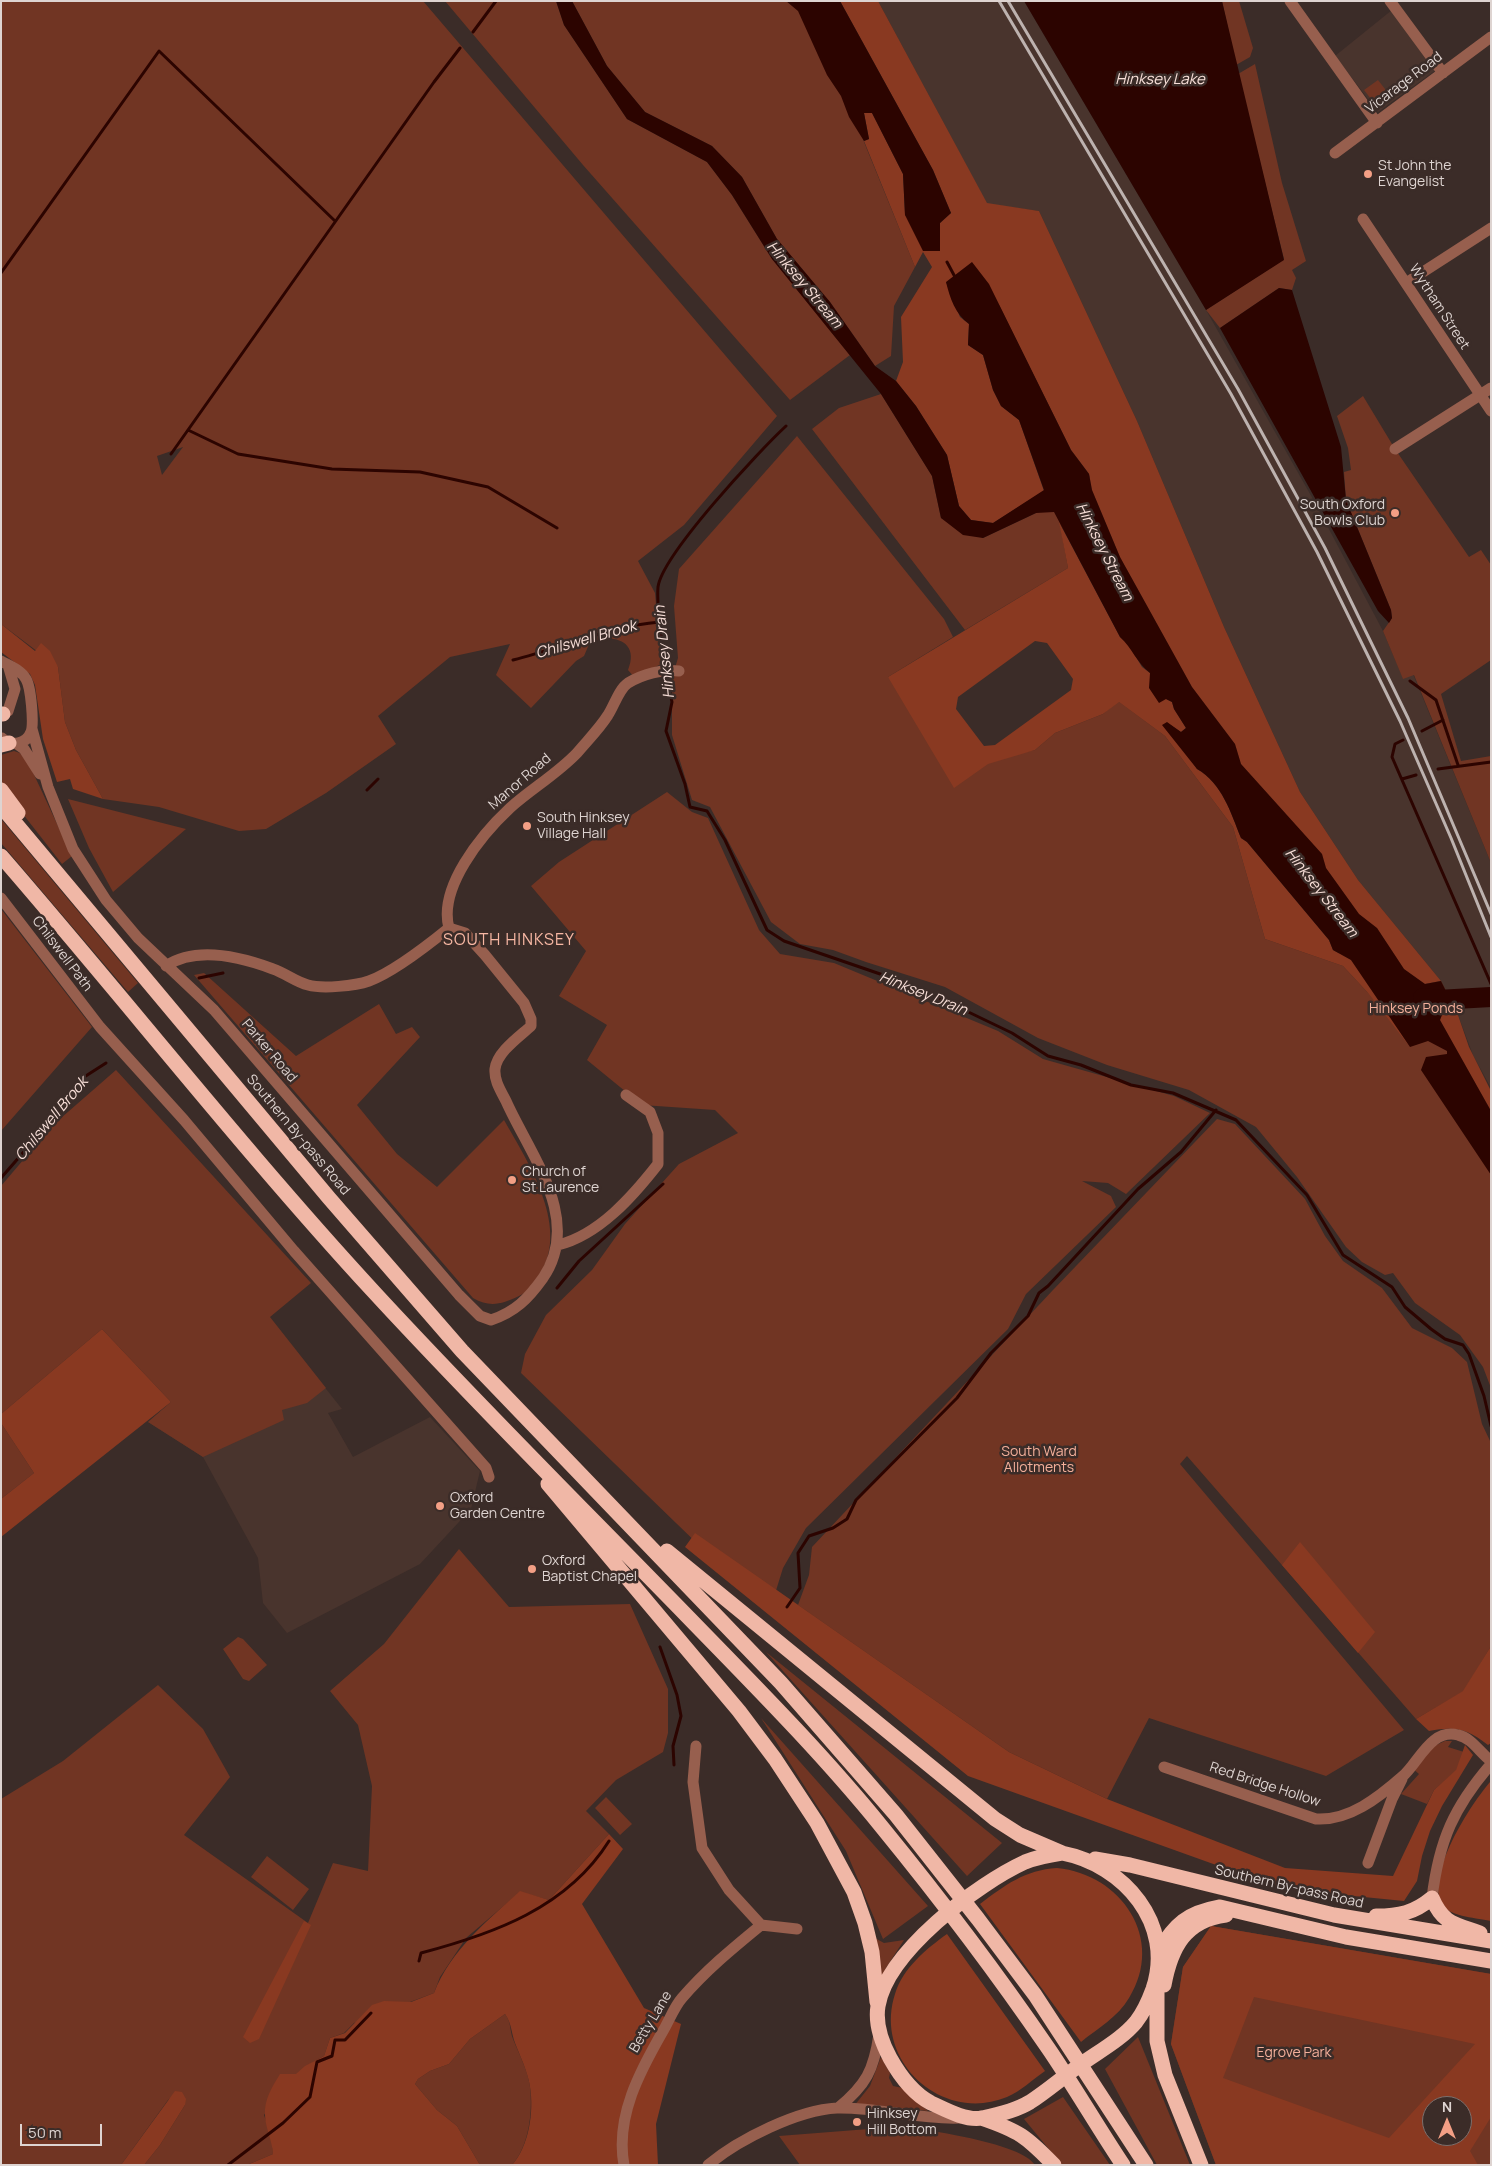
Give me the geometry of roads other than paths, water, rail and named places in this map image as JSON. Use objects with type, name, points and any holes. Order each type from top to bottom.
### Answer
[{"type":"highway","points":[[1,790],[14,807],[40,852]]},
{"type":"highway","name":"Southern By-pass Road","points":[[1,806],[384,1262],[462,1351],[581,1476]]},
{"type":"highway","points":[[1,856],[302,1212],[374,1292],[524,1450],[579,1503],[762,1693],[881,1825],[1027,2018],[1123,2165]]},
{"type":"highway","points":[[524,1450],[564,1504],[740,1711],[817,1823],[854,1892],[865,1923],[872,1952],[879,2032],[896,2070],[906,2083],[924,2099],[945,2110],[1018,2131],[1032,2142],[1054,2165]]},
{"type":"highway","points":[[581,1476],[709,1587],[995,1819],[1020,1835],[1062,1853]]},
{"type":"highway","points":[[581,1476],[693,1589],[781,1684],[896,1815],[1035,1995],[1146,2165]]},
{"type":"highway","points":[[878,2006],[887,1981],[898,1962],[928,1931],[994,1878],[1027,1861],[1062,1853]]},
{"type":"highway","name":"Southern By-pass Road","points":[[1062,1853],[1130,1866],[1334,1915],[1491,1941]]},
{"type":"highway","points":[[1081,1857],[1124,1882],[1141,1902],[1150,1918],[1158,1952],[1157,2041],[1165,2075],[1201,2165]]},
{"type":"highway","points":[[1334,1915],[1396,1916],[1419,1908],[1432,1898],[1437,1910],[1446,1921],[1491,1937]]},
{"type":"highway","points":[[1158,1952],[1169,1933],[1182,1920],[1203,1910],[1226,1908],[1346,1938],[1491,1961]]},
{"type":"highway","points":[[1156,2010],[1170,1957],[1184,1935],[1194,1927],[1212,1918],[1224,1915],[1253,1916]]},
{"type":"highway","points":[[975,2118],[1028,2102],[1109,2045],[1136,2022],[1150,1998],[1158,1974]]},
{"type":"street","points":[[1290,1],[1377,123]]},
{"type":"street","points":[[1390,1],[1443,73]]},
{"type":"street","name":"Vicarage Road","points":[[1335,153],[1491,37]]},
{"type":"street","name":"Wytham Street","points":[[1363,219],[1491,411]]},
{"type":"street","points":[[1406,283],[1491,228]]},
{"type":"street","points":[[1395,450],[1491,388]]},
{"type":"street","points":[[5,663],[15,689],[4,714],[24,712],[31,725],[27,738],[7,742]]},
{"type":"street","name":"Parker Road","points":[[5,663],[21,673],[27,680],[31,725],[48,786],[73,849],[90,878],[132,931],[166,966],[214,1010],[459,1295],[480,1316],[491,1320],[514,1311],[550,1268],[558,1245]]},
{"type":"street","name":"Manor Road","points":[[449,928],[446,913],[450,891],[470,855],[486,834],[510,808],[575,754],[608,716],[626,684],[643,675],[670,671]]},
{"type":"street","name":"Parker Road","points":[[7,742],[30,756],[48,786]]},
{"type":"street","name":"Chilswell Path","points":[[1,898],[100,1027],[184,1120],[294,1252],[486,1468],[489,1477]]},
{"type":"street","points":[[166,966],[174,960],[216,954],[274,969],[309,986],[338,986],[369,981],[421,951],[449,928],[465,933],[524,1003],[531,1019],[531,1026],[507,1048],[495,1066],[494,1077],[510,1112],[534,1152],[548,1188],[557,1217],[558,1245],[572,1242],[592,1231],[628,1199],[658,1164],[658,1132],[650,1112],[626,1095]]},
{"type":"street","name":"Red Bridge Hollow","points":[[1368,1863],[1392,1799],[1404,1775],[1427,1746],[1444,1736],[1457,1734],[1469,1739],[1491,1762]]},
{"type":"street","points":[[696,1746],[693,1782],[702,1848],[729,1890],[761,1926],[797,1929]]},
{"type":"street","points":[[1432,1898],[1435,1871],[1446,1832],[1467,1792],[1491,1762]]},
{"type":"street","name":"Red Bridge Hollow","points":[[1164,1767],[1316,1820],[1331,1820],[1352,1813],[1404,1775]]},
{"type":"street","name":"Betty Lane","points":[[624,2165],[622,2153],[627,2107],[640,2071],[680,2000],[714,1963],[761,1926]]},
{"type":"street","points":[[838,2108],[863,2085],[872,2070],[879,2032]]},
{"type":"street","points":[[708,2165],[772,2126],[815,2111],[838,2108],[934,2119],[975,2118]]},
{"type":"water","name":"Hinksey Ponds","points":[[556,1],[572,1],[607,66],[645,112],[712,146],[742,177],[777,239],[830,302],[875,366],[896,381],[916,406],[947,455],[959,506],[971,520],[993,523],[1044,490],[1019,420],[1001,406],[993,390],[983,355],[968,345],[969,324],[957,311],[949,294],[946,282],[972,262],[989,284],[1071,450],[1089,474],[1092,490],[1120,557],[1192,687],[1235,744],[1241,764],[1322,854],[1326,868],[1359,914],[1377,928],[1404,969],[1425,984],[1441,981],[1458,1015],[1442,1015],[1440,1020],[1491,1111],[1491,1175],[1421,1070],[1426,1057],[1447,1054],[1447,1051],[1428,1041],[1410,1047],[1351,960],[1333,950],[1329,940],[1247,842],[1241,838],[1225,799],[1219,790],[1206,775],[1197,769],[1162,725],[1167,722],[1181,732],[1186,728],[1174,709],[1172,702],[1166,699],[1159,703],[1149,688],[1150,673],[1120,637],[1054,512],[1036,513],[983,538],[963,535],[941,518],[932,476],[881,394],[772,259],[732,195],[707,162],[627,119],[564,25]]},
{"type":"water","points":[[786,1],[840,1],[933,170],[951,213],[940,223],[940,251],[923,251],[905,215],[903,174],[872,113],[864,113],[869,139],[864,141],[849,117],[841,96],[827,75],[798,11]]},
{"type":"water","name":"Hinksey Lake","points":[[1024,1],[1222,1],[1284,260],[1206,310]]},
{"type":"water","points":[[1279,288],[1292,290],[1341,447],[1346,500],[1391,610],[1392,618],[1389,623],[1378,611],[1220,328]]},
{"type":"waterway","points":[[473,32],[496,1]]},
{"type":"waterway","points":[[171,454],[460,48]]},
{"type":"waterway","points":[[1,273],[159,51],[335,221]]},
{"type":"waterway","points":[[947,262],[955,277]]},
{"type":"waterway","name":"Hinksey Drain","points":[[665,667],[658,597],[658,587],[664,572],[676,552],[713,504],[786,426]]},
{"type":"waterway","points":[[188,430],[238,454],[332,469],[420,472],[488,487],[557,528]]},
{"type":"waterway","name":"Chilswell Brook","points":[[513,660],[622,628],[660,622]]},
{"type":"waterway","name":"Hinksey Drain","points":[[666,674],[672,702],[666,731],[685,784],[690,807],[707,811],[725,840],[767,930],[784,941],[886,976],[931,994],[1012,1033],[1048,1056],[1081,1065],[1131,1085],[1173,1093],[1236,1120],[1307,1195],[1343,1255],[1392,1287],[1405,1307],[1431,1329],[1445,1339],[1463,1345],[1469,1354],[1484,1396],[1491,1426]]},
{"type":"waterway","points":[[1410,681],[1436,700],[1458,765]]},
{"type":"waterway","points":[[1422,731],[1443,720]]},
{"type":"waterway","points":[[1403,740],[1395,744],[1392,757],[1491,984]]},
{"type":"waterway","points":[[1438,769],[1491,762]]},
{"type":"waterway","points":[[1402,779],[1416,775]]},
{"type":"waterway","name":"Chilswell Brook","points":[[367,790],[378,779]]},
{"type":"waterway","name":"Chilswell Brook","points":[[199,978],[223,973]]},
{"type":"waterway","name":"Hinksey Stream","points":[[1423,998],[1437,1000],[1491,997]]},
{"type":"waterway","name":"Chilswell Brook","points":[[1,1178],[56,1115],[81,1079],[106,1063]]},
{"type":"waterway","points":[[787,1607],[800,1588],[798,1553],[809,1536],[833,1528],[847,1519],[856,1500],[957,1398],[991,1353],[1028,1316],[1039,1293],[1048,1286],[1138,1189],[1181,1152],[1216,1110]]},
{"type":"waterway","points":[[557,1288],[579,1261],[663,1184]]},
{"type":"waterway","points":[[660,1647],[677,1695],[681,1716],[673,1746],[674,1765]]},
{"type":"waterway","points":[[419,1961],[421,1953],[501,1927],[550,1901],[572,1884],[592,1864],[609,1841]]},
{"type":"waterway","points":[[228,2165],[283,2123],[310,2097],[317,2062],[332,2056],[335,2040],[345,2040],[371,2013]]},
{"type":"railway","points":[[999,1],[1231,394],[1317,552],[1400,721],[1451,838],[1491,937]]},
{"type":"railway","points":[[1008,1],[1238,389],[1325,548],[1408,718],[1491,914]]},
{"type":"place","name":"St John the Evangelist","points":[[1368,174]]},
{"type":"place","name":"South Oxford Bowls Club","points":[[1395,513]]},
{"type":"place","name":"South Hinksey Village Hall","points":[[527,826]]},
{"type":"place","name":"Church of St Laurence","points":[[512,1180]]},
{"type":"place","name":"Oxford Garden Centre","points":[[440,1506]]},
{"type":"place","name":"Oxford Baptist Chapel","points":[[532,1569]]},
{"type":"place","name":"Hinksey Hill Bottom","points":[[857,2122]]},
{"type":"district","name":"SOUTH HINKSEY","points":[[509,941]]},
{"type":"park label","name":"South Ward Allotments","points":[[1039,1460]]},
{"type":"park label","name":"Egrove Park","points":[[1294,2053]]}]
